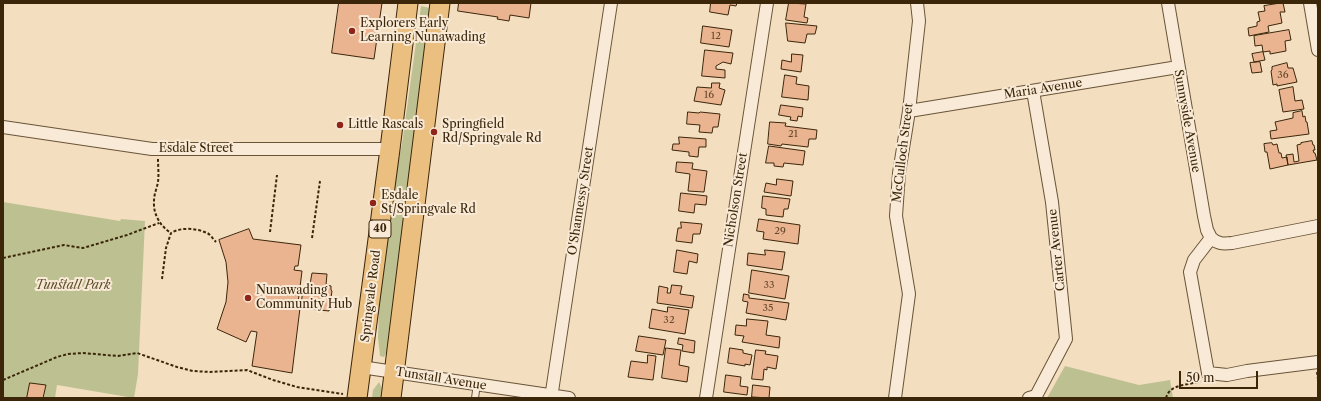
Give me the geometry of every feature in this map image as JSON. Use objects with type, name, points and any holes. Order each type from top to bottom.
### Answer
[{"type":"highway","name":"Springvale Road","points":[[351,396],[361,367],[408,3]]},
{"type":"highway","points":[[391,398],[440,3]]},
{"type":"street","name":"O'Shannessy Street","points":[[551,397],[611,3]]},
{"type":"street","name":"Nicholson Street","points":[[706,398],[767,3]]},
{"type":"street","name":"McCulloch Street","points":[[895,398],[909,294],[896,216],[899,173],[909,111],[919,21],[917,3]]},
{"type":"street","name":"Sunnyside Avenue","points":[[1168,3],[1204,216],[1207,230],[1211,238]]},
{"type":"street","points":[[1310,3],[1318,50]]},
{"type":"street","name":"Maria Avenue","points":[[909,111],[1178,67]]},
{"type":"street","name":"Carter Avenue","points":[[1029,398],[1036,396],[1066,339],[1052,202],[1033,91]]},
{"type":"street","name":"Esdale Street","points":[[3,127],[152,149],[390,149]]},
{"type":"street","points":[[1317,363],[1247,371],[1227,375],[1208,373],[1190,272],[1194,260],[1211,238],[1222,244],[1232,243],[1318,226]]},
{"type":"street","name":"Tunstall Avenue","points":[[361,367],[477,384],[551,397],[569,398]]},
{"type":"lane","points":[[475,398],[477,384]]},
{"type":"path","points":[[158,159],[158,182],[154,201],[156,214],[159,223],[164,229],[171,233]]},
{"type":"path","points":[[270,232],[277,175]]},
{"type":"path","points":[[312,238],[320,181]]},
{"type":"path","points":[[3,258],[64,245],[83,248],[127,236],[159,223]]},
{"type":"path","points":[[162,279],[166,248],[171,233],[176,230],[190,229],[208,233],[216,242]]},
{"type":"path","points":[[3,380],[57,357],[68,354],[83,353],[118,356],[137,353],[193,371],[210,372],[247,370],[297,387],[351,396]]},
{"type":"path","points":[[1166,398],[1167,392],[1181,385],[1199,382],[1208,373]]},
{"type":"green space","points":[[421,6],[430,8],[388,350],[384,357],[380,356],[378,338],[379,305],[391,197],[402,144]]},
{"type":"green space","name":"Tunstall Park","points":[[3,202],[120,221],[121,219],[145,221],[138,374],[134,398],[57,385],[55,398],[3,398]]},
{"type":"green space","points":[[1065,366],[1139,385],[1170,380],[1173,398],[1047,398]]},
{"type":"green space","points":[[379,382],[382,388],[381,398],[372,398],[373,390]]},
{"type":"building","points":[[339,3],[382,3],[374,59],[332,53]]},
{"type":"building","points":[[459,3],[531,3],[529,18],[510,15],[509,21],[497,19],[498,17],[458,11]]},
{"type":"building","points":[[711,3],[737,3],[736,6],[730,5],[728,15],[710,12]]},
{"type":"building","points":[[789,3],[806,4],[804,17],[808,18],[807,23],[786,20]]},
{"type":"building","points":[[1283,3],[1285,12],[1280,12],[1282,23],[1268,26],[1269,32],[1249,36],[1248,28],[1257,26],[1257,22],[1260,21],[1258,12],[1265,11],[1264,6]]},
{"type":"building","points":[[786,23],[817,26],[815,34],[807,34],[805,43],[788,41]]},
{"type":"building","points":[[703,26],[732,30],[729,47],[701,43]]},
{"type":"building","points":[[1289,30],[1291,40],[1285,41],[1286,51],[1270,54],[1270,51],[1263,52],[1262,45],[1255,46],[1254,36]]},
{"type":"building","points":[[705,50],[733,53],[731,64],[723,62],[716,66],[716,69],[725,70],[725,78],[702,76]]},
{"type":"building","points":[[1263,52],[1265,60],[1254,62],[1252,54]]},
{"type":"building","points":[[792,54],[803,55],[801,72],[781,69],[782,60],[791,62]]},
{"type":"building","points":[[1260,62],[1262,72],[1252,73],[1250,63]]},
{"type":"building","points":[[1287,63],[1288,68],[1293,68],[1297,82],[1277,86],[1277,84],[1273,85],[1271,71],[1272,67]]},
{"type":"building","points":[[785,75],[797,77],[796,84],[809,86],[808,100],[782,97]]},
{"type":"building","points":[[712,83],[720,83],[719,88],[725,90],[721,105],[694,101],[697,87],[711,88]]},
{"type":"building","points":[[1293,87],[1295,101],[1302,100],[1304,109],[1283,112],[1279,90]]},
{"type":"building","points":[[781,105],[803,108],[802,117],[798,116],[797,121],[790,120],[791,117],[779,115]]},
{"type":"building","points":[[1302,111],[1303,117],[1305,116],[1307,122],[1309,134],[1271,139],[1270,131],[1277,130],[1275,122],[1293,118],[1293,113]]},
{"type":"building","points":[[688,112],[720,114],[718,127],[713,127],[712,133],[699,132],[700,125],[687,124]]},
{"type":"building","points":[[770,122],[786,123],[785,126],[817,130],[816,139],[809,139],[808,147],[768,144]]},
{"type":"building","points":[[679,137],[706,139],[706,147],[699,147],[698,157],[689,156],[689,152],[672,150],[673,144],[679,144]]},
{"type":"building","points":[[1312,141],[1315,150],[1313,150],[1317,160],[1288,165],[1286,155],[1293,154],[1294,162],[1299,161],[1297,145]]},
{"type":"building","points":[[1272,143],[1273,145],[1277,144],[1282,158],[1287,157],[1288,165],[1270,169],[1264,144]]},
{"type":"building","points":[[769,146],[805,151],[803,165],[784,163],[783,167],[774,166],[774,163],[766,163]]},
{"type":"building","points":[[677,162],[693,163],[692,169],[707,171],[704,192],[688,191],[690,174],[676,172]]},
{"type":"building","points":[[777,179],[793,181],[791,196],[764,192],[766,183],[776,185]]},
{"type":"building","points":[[681,193],[707,196],[706,205],[695,204],[694,213],[679,211]]},
{"type":"building","points":[[763,196],[790,199],[788,209],[784,209],[783,217],[766,215],[766,209],[762,208]]},
{"type":"building","points":[[759,219],[800,225],[798,244],[763,239],[764,232],[757,231]]},
{"type":"building","points":[[681,222],[702,224],[700,234],[693,234],[692,243],[676,241],[678,228],[681,228]]},
{"type":"building","points":[[249,229],[253,239],[301,245],[298,266],[295,266],[294,270],[302,271],[298,303],[301,304],[303,290],[309,290],[312,273],[327,274],[326,285],[331,286],[332,291],[329,311],[300,308],[292,373],[252,366],[257,332],[251,331],[246,342],[217,329],[226,302],[228,282],[226,262],[219,240]]},
{"type":"building","points":[[677,250],[698,254],[697,263],[689,261],[687,274],[674,272]]},
{"type":"building","points":[[765,250],[785,252],[782,270],[747,265],[748,253],[765,255]]},
{"type":"building","points":[[752,270],[789,276],[785,299],[749,293]]},
{"type":"building","points":[[672,285],[682,286],[680,294],[694,296],[692,308],[657,303],[659,286],[668,288],[667,293],[670,293]]},
{"type":"building","points":[[744,294],[749,295],[749,298],[789,303],[786,320],[746,313],[748,302],[743,301]]},
{"type":"building","points":[[668,307],[689,310],[685,334],[649,328],[652,309],[667,312]]},
{"type":"building","points":[[747,319],[768,321],[766,335],[780,337],[779,348],[742,342],[744,336],[735,335],[736,325],[746,326]]},
{"type":"building","points":[[639,336],[666,340],[663,355],[636,351]]},
{"type":"building","points":[[679,338],[695,341],[694,353],[682,351],[683,345],[678,344]]},
{"type":"building","points":[[666,348],[681,350],[679,365],[689,367],[687,382],[662,378]]},
{"type":"building","points":[[730,348],[743,350],[743,353],[752,355],[750,365],[745,364],[745,366],[728,363]]},
{"type":"building","points":[[756,350],[766,351],[765,354],[778,356],[776,369],[767,367],[767,370],[764,369],[763,380],[752,379]]},
{"type":"building","points":[[648,355],[656,356],[653,380],[628,377],[631,361],[647,363]]},
{"type":"building","points":[[726,375],[741,377],[740,386],[748,387],[747,395],[724,392]]},
{"type":"building","points":[[30,383],[46,385],[43,398],[27,398]]},
{"type":"building","points":[[753,385],[770,387],[769,398],[752,397]]},
{"type":"place","name":"Explorers Early Learning Nunawading","points":[[352,31]]},
{"type":"place","name":"Little Rascals","points":[[340,125]]},
{"type":"place","name":"Springfield Rd/Springvale Rd","points":[[434,132]]},
{"type":"place","name":"Esdale St/Springvale Rd","points":[[373,203]]},
{"type":"place","name":"Nunawading Community Hub","points":[[248,298]]}]
